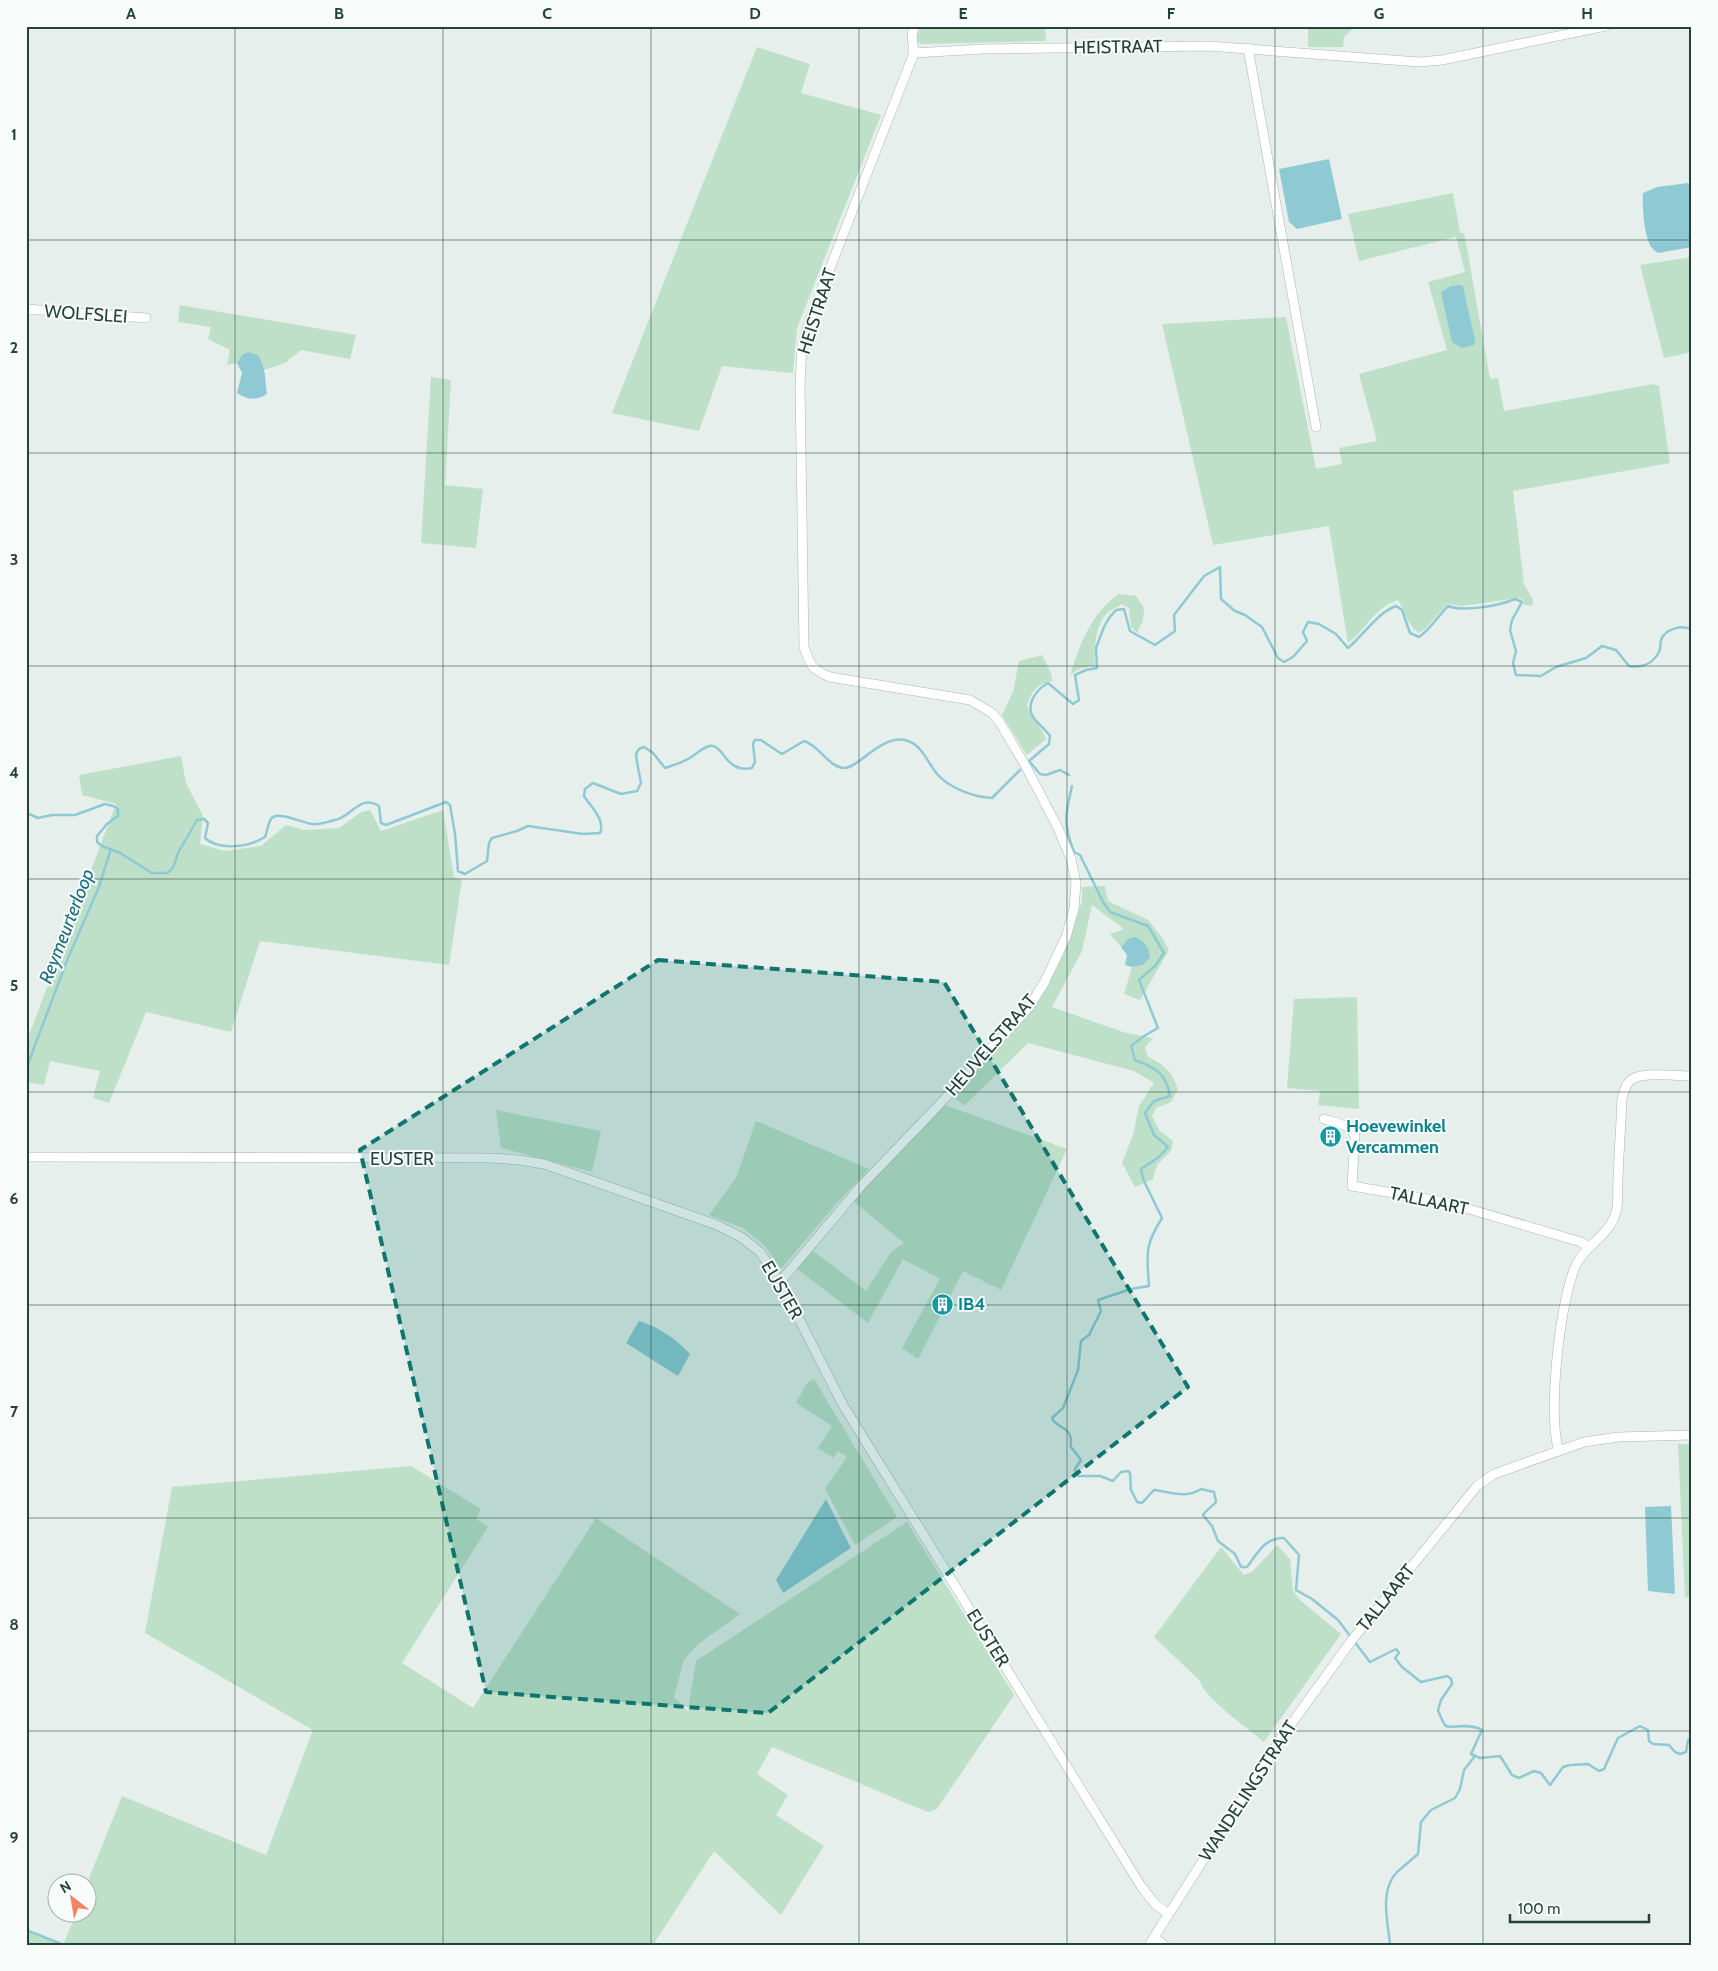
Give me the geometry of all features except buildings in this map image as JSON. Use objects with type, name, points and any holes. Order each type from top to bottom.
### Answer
[{"type":"street","points":[[914,26],[912,36],[914,53]]},
{"type":"street","name":"HEISTRAAT","points":[[1025,765],[998,721],[983,707],[970,700],[830,677],[818,672],[810,664],[804,647],[800,377],[802,346],[816,304],[914,53],[982,49],[1208,46],[1419,62],[1442,60],[1606,26]]},
{"type":"street","points":[[1248,48],[1316,427]]},
{"type":"street","name":"WOLFSLEI","points":[[26,309],[146,318]]},
{"type":"street","name":"HEUVELSTRAAT","points":[[780,1282],[861,1186],[1029,1007],[1066,937],[1074,910],[1076,883],[1071,859],[1058,828],[1025,765]]},
{"type":"street","points":[[1559,1451],[1556,1442],[1555,1406],[1559,1346],[1567,1292],[1572,1273],[1588,1247],[1606,1233],[1616,1212],[1622,1098],[1626,1086],[1632,1078],[1642,1076],[1692,1076]]},
{"type":"street","name":"TALLAART","points":[[1324,1119],[1347,1126],[1353,1131],[1355,1136],[1352,1186],[1445,1202],[1581,1242],[1588,1247]]},
{"type":"street","name":"EUSTER","points":[[26,1157],[492,1158],[520,1160],[544,1164],[571,1173],[717,1225],[741,1238],[760,1252],[780,1282],[843,1405],[1141,1886],[1155,1904],[1169,1914]]},
{"type":"street","name":"TALLAART","points":[[1352,1640],[1477,1486],[1494,1474],[1584,1442],[1604,1438],[1692,1435]]},
{"type":"street","name":"WANDELINGSTRAAT","points":[[1149,1945],[1284,1734],[1352,1640]]},
{"type":"street","points":[[1154,1936],[1164,1945]]},
{"type":"highlighted area","points":[[658,960],[944,982],[1188,1387],[768,1713],[486,1692],[360,1150]]},
{"type":"green space","points":[[921,26],[1045,26],[1046,41],[920,44],[916,39]]},
{"type":"green space","points":[[1308,26],[1355,26],[1344,37],[1343,47],[1308,47]]},
{"type":"green space","points":[[757,47],[810,64],[801,93],[881,115],[797,328],[793,373],[722,366],[699,431],[612,413]]},
{"type":"green space","points":[[1453,193],[1460,233],[1463,233],[1465,237],[1490,379],[1498,378],[1504,411],[1653,384],[1659,386],[1670,463],[1513,491],[1524,584],[1533,600],[1532,606],[1524,605],[1523,600],[1519,598],[1462,606],[1447,604],[1426,628],[1419,633],[1409,623],[1398,600],[1376,613],[1348,643],[1329,526],[1213,545],[1162,324],[1286,317],[1316,469],[1342,464],[1339,448],[1377,441],[1359,374],[1447,350],[1428,282],[1465,272],[1456,237],[1359,261],[1348,214]]},
{"type":"green space","points":[[1692,257],[1692,352],[1664,358],[1640,265]]},
{"type":"green space","points":[[180,305],[356,335],[350,359],[301,350],[285,363],[264,370],[262,360],[242,355],[237,363],[227,365],[230,350],[208,339],[211,327],[178,322]]},
{"type":"green space","points":[[431,377],[451,380],[445,485],[483,489],[476,548],[421,543]]},
{"type":"green space","points":[[1119,594],[1136,596],[1144,608],[1143,620],[1137,633],[1131,626],[1129,608],[1122,604],[1108,612],[1100,623],[1098,630],[1095,644],[1095,665],[1079,669],[1070,675],[1083,641],[1094,620],[1109,602]]},
{"type":"green space","points":[[1042,655],[1051,673],[1052,681],[1042,684],[1036,689],[1027,705],[1046,739],[1027,755],[1002,715],[1013,692],[1019,661]]},
{"type":"green space","points":[[181,756],[186,783],[203,816],[200,844],[225,851],[261,846],[286,825],[304,830],[339,828],[361,812],[370,810],[381,831],[443,810],[454,877],[462,880],[449,965],[260,941],[231,1032],[146,1012],[109,1103],[93,1098],[100,1071],[50,1061],[44,1085],[26,1082],[26,1043],[116,804],[82,795],[79,775]]},
{"type":"green space","points":[[1105,886],[1108,901],[1148,920],[1169,950],[1140,1000],[1124,994],[1132,967],[1143,965],[1128,939],[1121,947],[1110,934],[1124,929],[1092,905],[1082,951],[1052,1007],[1126,1033],[1153,1038],[1145,1047],[1148,1057],[1167,1070],[1176,1084],[1178,1090],[1171,1102],[1156,1108],[1152,1116],[1159,1130],[1173,1141],[1171,1151],[1157,1165],[1153,1179],[1135,1187],[1122,1163],[1133,1135],[1139,1106],[1154,1083],[1134,1071],[1028,1043],[965,1105],[953,1098],[1037,1003],[1063,956],[1082,901],[1082,887]]},
{"type":"green space","points":[[1357,997],[1359,1109],[1318,1105],[1320,1091],[1287,1088],[1294,999]]},
{"type":"green space","points":[[945,1105],[1067,1149],[1001,1290],[963,1271],[918,1359],[902,1348],[940,1279],[903,1259],[868,1323],[797,1269],[813,1251],[866,1291],[891,1252],[904,1243],[853,1201]]},
{"type":"green space","points":[[496,1110],[601,1131],[592,1172],[501,1148]]},
{"type":"green space","points":[[756,1121],[869,1169],[836,1204],[781,1269],[765,1246],[743,1228],[709,1215],[736,1178]]},
{"type":"green space","points":[[814,1379],[897,1517],[855,1545],[825,1489],[847,1457],[838,1451],[833,1458],[818,1448],[832,1426],[796,1403],[807,1383]]},
{"type":"green space","points":[[1678,1444],[1692,1444],[1692,1597],[1685,1597]]},
{"type":"green space","points":[[411,1466],[481,1509],[476,1519],[488,1527],[402,1663],[473,1708],[596,1518],[740,1614],[697,1645],[684,1660],[674,1697],[688,1711],[696,1661],[907,1522],[1014,1695],[937,1809],[928,1812],[772,1747],[757,1774],[788,1795],[776,1815],[824,1846],[781,1915],[714,1851],[653,1945],[63,1945],[72,1924],[98,1924],[98,1874],[91,1874],[122,1796],[266,1855],[313,1730],[145,1633],[172,1487]]},
{"type":"green space","points":[[1277,1545],[1290,1559],[1293,1591],[1301,1601],[1341,1634],[1264,1742],[1209,1696],[1200,1681],[1154,1637],[1221,1547],[1244,1575],[1253,1571]]},
{"type":"green space","points":[[26,1930],[60,1945],[26,1945]]},
{"type":"water","points":[[1329,159],[1342,219],[1297,229],[1289,222],[1279,169]]},
{"type":"water","points":[[1688,183],[1692,187],[1692,247],[1658,253],[1649,244],[1645,230],[1643,193],[1657,187]]},
{"type":"water","points":[[1451,286],[1463,286],[1475,341],[1474,345],[1462,348],[1452,342],[1441,292]]},
{"type":"water","points":[[248,352],[258,355],[263,364],[265,374],[267,394],[255,399],[237,393],[242,373],[237,363],[242,355]]},
{"type":"water","points":[[1135,937],[1146,944],[1150,957],[1143,965],[1132,967],[1125,965],[1127,955],[1121,947],[1128,939]]},
{"type":"water","points":[[639,1321],[667,1334],[690,1354],[678,1376],[626,1343]]},
{"type":"water","points":[[826,1499],[851,1548],[783,1593],[776,1580]]},
{"type":"water","points":[[1671,1506],[1675,1594],[1648,1591],[1645,1507]]},
{"type":"waterway","points":[[1069,775],[1060,770],[1046,775],[1040,774],[1029,761],[1049,744],[1050,736],[1034,719],[1030,707],[1033,697],[1048,683],[1073,704],[1079,700],[1075,675],[1097,668],[1096,648],[1104,627],[1116,610],[1124,609],[1130,631],[1155,645],[1175,631],[1174,615],[1204,576],[1220,567],[1221,599],[1235,611],[1245,615],[1262,627],[1278,658],[1284,662],[1293,657],[1307,641],[1303,632],[1308,622],[1319,624],[1336,634],[1348,648],[1377,619],[1396,606],[1402,610],[1410,633],[1419,637],[1448,606],[1472,608],[1491,606],[1515,599],[1522,602],[1512,620],[1510,630],[1516,651],[1513,663],[1516,675],[1541,676],[1556,667],[1586,658],[1602,646],[1616,650],[1629,666],[1646,665],[1660,651],[1661,640],[1666,633],[1670,630],[1684,627],[1692,630]]},
{"type":"waterway","points":[[26,811],[38,818],[52,815],[75,815],[105,804],[113,806],[118,809],[118,816],[107,824],[97,836],[97,842],[120,853],[152,873],[167,873],[173,868],[178,853],[197,820],[204,819],[208,823],[205,838],[218,845],[234,846],[251,843],[265,837],[270,821],[274,817],[284,816],[312,824],[320,824],[341,818],[361,804],[372,803],[379,806],[381,823],[386,825],[446,802],[450,805],[458,871],[465,874],[487,861],[489,843],[492,838],[528,826],[583,834],[600,833],[601,823],[584,796],[585,789],[593,783],[621,794],[637,791],[641,783],[636,754],[639,749],[644,747],[653,753],[665,768],[690,758],[704,748],[714,746],[730,763],[743,769],[752,768],[755,762],[753,744],[755,740],[761,740],[782,754],[804,741],[809,743],[833,764],[844,768],[850,767],[889,742],[908,741],[918,747],[934,771],[943,780],[970,794],[992,798],[1020,770]]},
{"type":"waterway","points":[[1072,786],[1066,819],[1068,834],[1074,852],[1080,855],[1103,902],[1110,912],[1148,926],[1164,953],[1155,966],[1139,980],[1158,1028],[1131,1046],[1135,1060],[1159,1072],[1163,1077],[1170,1096],[1154,1101],[1145,1113],[1154,1135],[1168,1147],[1159,1157],[1141,1169],[1143,1179],[1162,1218],[1149,1244],[1149,1286],[1131,1289],[1098,1300],[1101,1311],[1089,1335],[1081,1341],[1078,1370],[1063,1408],[1052,1418],[1068,1432],[1071,1439],[1071,1447],[1081,1460],[1075,1469],[1076,1473],[1078,1476],[1100,1476],[1113,1481],[1121,1472],[1128,1471],[1130,1473],[1131,1490],[1137,1502],[1142,1503],[1154,1490],[1184,1494],[1190,1494],[1201,1489],[1214,1492],[1216,1502],[1203,1515],[1212,1526],[1218,1541],[1235,1554],[1241,1567],[1247,1567],[1267,1543],[1277,1538],[1284,1538],[1299,1555],[1296,1590],[1312,1599],[1338,1620],[1370,1662],[1396,1649],[1399,1653],[1395,1658],[1402,1667],[1421,1682],[1447,1676],[1451,1679],[1452,1684],[1441,1700],[1438,1710],[1446,1726],[1472,1726],[1482,1730],[1471,1754],[1480,1758],[1500,1756],[1512,1775],[1519,1778],[1534,1771],[1541,1773],[1550,1785],[1563,1767],[1588,1764],[1599,1771],[1604,1769],[1618,1738],[1640,1726],[1648,1730],[1649,1741],[1653,1744],[1669,1745],[1675,1752],[1680,1754],[1686,1752],[1688,1740],[1692,1737]]},
{"type":"waterway","name":"Reymeurterloop","points":[[26,1069],[68,958],[99,887],[111,849]]},
{"type":"waterway","points":[[1390,1945],[1386,1897],[1391,1880],[1397,1872],[1418,1854],[1421,1822],[1431,1810],[1455,1798],[1460,1789],[1464,1770],[1475,1756]]},
{"type":"waterway","name":"Reymeurterloop","points":[[26,1930],[64,1945]]},
{"type":"place","name":"Hoevewinkel Vercammen","points":[[1330,1136]]},
{"type":"place","name":"IB4","points":[[942,1304]]}]
